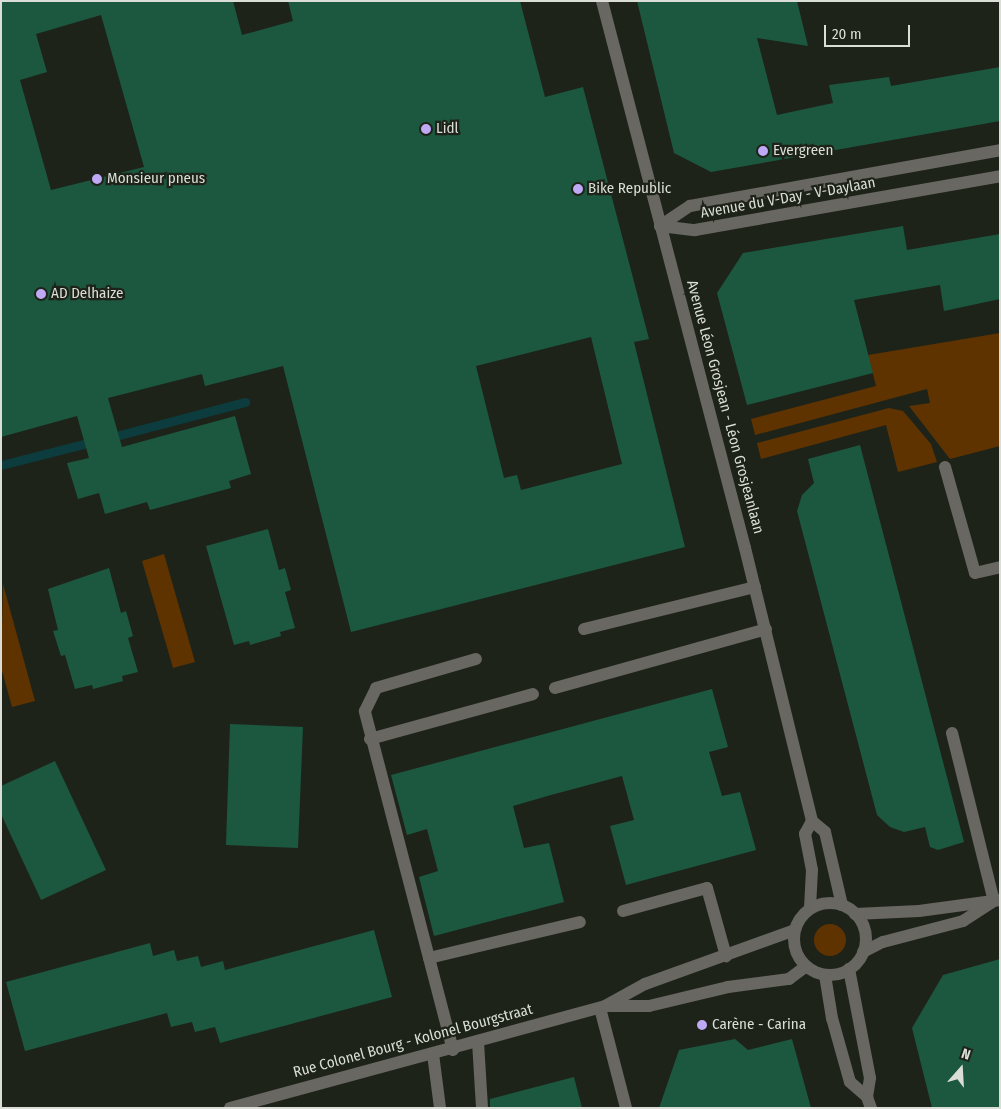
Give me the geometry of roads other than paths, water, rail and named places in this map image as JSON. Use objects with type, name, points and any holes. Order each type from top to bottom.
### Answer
[{"type":"street","name":"Avenue Léon Grosjean - Léon Grosjeanlaan","points":[[602,1],[766,629],[812,822],[825,832],[842,905]]},
{"type":"street","name":"Avenue du V-Day - V-Daylaan","points":[[660,226],[690,206],[1000,150]]},
{"type":"street","name":"Avenue du V-Day - V-Daylaan","points":[[660,226],[695,230],[1000,176]]},
{"type":"street","points":[[944,467],[975,573],[1000,567]]},
{"type":"street","points":[[584,629],[755,587]]},
{"type":"street","points":[[555,688],[766,629]]},
{"type":"street","points":[[453,1050],[370,739],[365,711],[376,688],[476,659]]},
{"type":"street","points":[[370,739],[533,694]]},
{"type":"street","points":[[952,733],[997,900]]},
{"type":"street","name":"Avenue Léon Grosjean - Léon Grosjeanlaan","points":[[810,908],[812,870],[805,834],[812,822]]},
{"type":"street","points":[[623,911],[707,888],[726,956]]},
{"type":"street","points":[[855,914],[919,910],[997,900]]},
{"type":"street","points":[[863,952],[865,932],[855,914],[842,905],[832,903],[810,908],[795,930],[795,950],[806,966],[825,975],[849,969],[863,952],[883,942],[963,921],[997,900]]},
{"type":"street","points":[[429,958],[580,922]]},
{"type":"street","name":"Rue Colonel Bourg - Kolonel Bourgstraat","points":[[230,1108],[453,1050],[602,1007],[645,984],[795,930]]},
{"type":"street","name":"Rue Colonel Bourg - Kolonel Bourgstraat","points":[[602,1007],[649,1006],[728,987],[789,979],[806,966]]},
{"type":"street","points":[[849,969],[870,1078],[869,1102]]},
{"type":"street","points":[[825,975],[832,1018],[850,1082],[869,1102]]},
{"type":"street","points":[[602,1007],[626,1108]]},
{"type":"street","points":[[478,1042],[482,1108]]},
{"type":"street","points":[[433,1054],[440,1108]]},
{"type":"waterway","points":[[108,438],[245,402]]},
{"type":"waterway","points":[[1,465],[96,441]]},
{"type":"place","name":"Lidl","points":[[426,129]]},
{"type":"place","name":"Evergreen","points":[[763,151]]},
{"type":"place","name":"Monsieur pneus","points":[[97,179]]},
{"type":"place","name":"Bike Republic","points":[[578,189]]},
{"type":"place","name":"AD Delhaize","points":[[41,294]]},
{"type":"place","name":"Carène - Carina","points":[[702,1025]]}]
